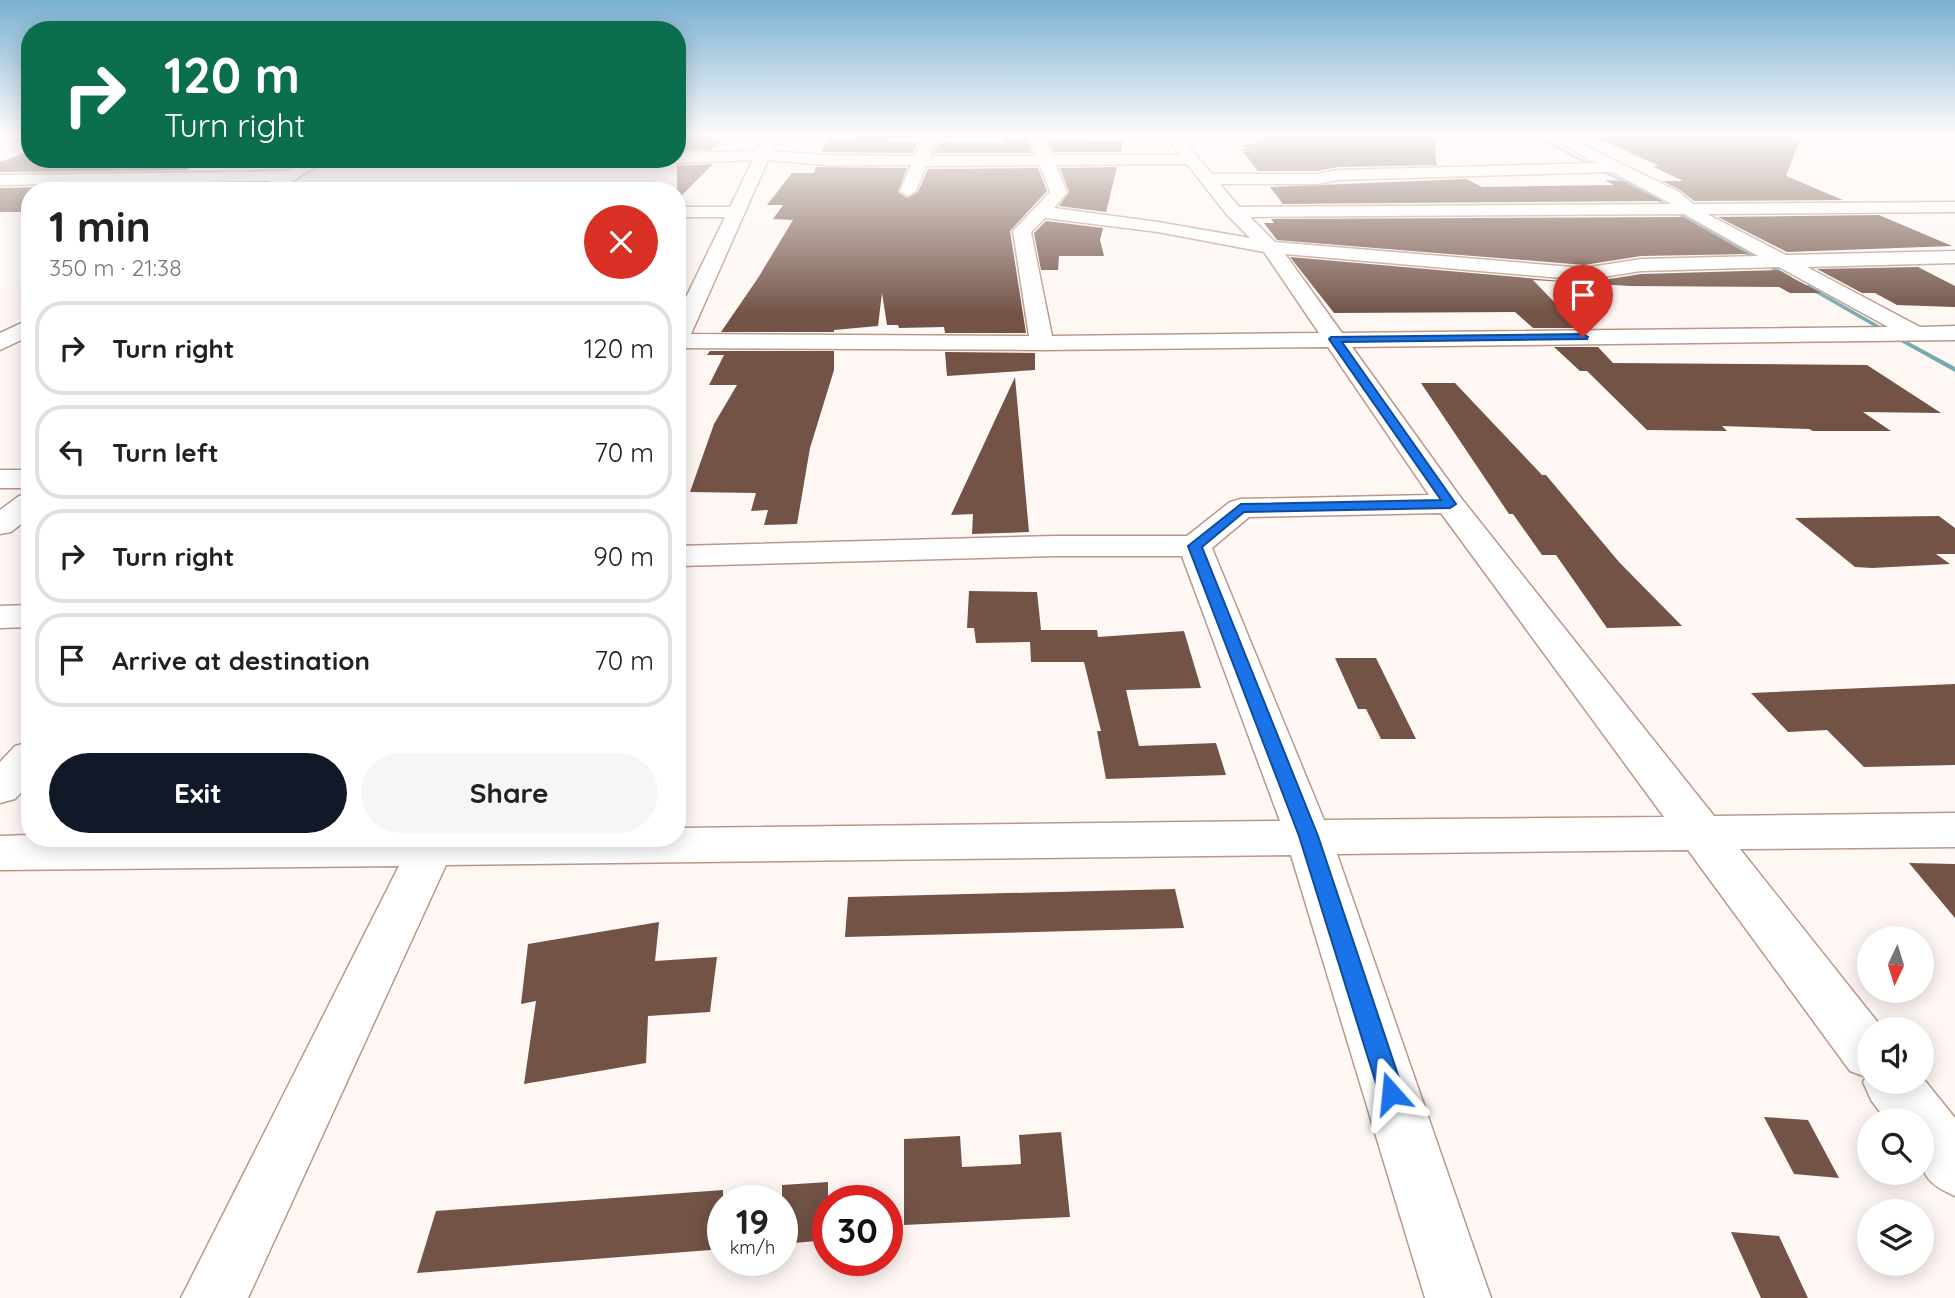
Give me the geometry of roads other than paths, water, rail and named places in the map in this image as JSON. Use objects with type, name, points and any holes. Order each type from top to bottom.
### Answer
[{"type":"street","points":[[686,321],[745,195]]},
{"type":"street","points":[[1042,343],[1022,231],[1058,195]]},
{"type":"street","points":[[1221,195],[1234,212],[1270,247],[1450,504],[1857,1037]]},
{"type":"street","points":[[1670,195],[1689,209],[1783,262],[1955,353]]},
{"type":"street","points":[[1234,212],[1955,207]]},
{"type":"street","points":[[686,212],[737,212]]},
{"type":"street","points":[[1041,212],[1158,227],[1270,247],[1584,274],[1641,265],[1955,257]]},
{"type":"street","points":[[0,343],[21,331]]},
{"type":"street","points":[[686,340],[1042,343],[1955,332]]},
{"type":"street","points":[[0,354],[21,353]]},
{"type":"street","points":[[0,479],[21,478]]},
{"type":"street","points":[[686,556],[1055,546],[1195,546],[1241,508],[1450,504]]},
{"type":"street","points":[[0,525],[21,509]]},
{"type":"street","points":[[1195,546],[1308,836],[1458,1298]]},
{"type":"street","points":[[0,617],[21,617]]},
{"type":"street","points":[[0,788],[21,766]]},
{"type":"street","points":[[686,841],[1703,835],[1955,830]]},
{"type":"street","points":[[0,853],[260,847]]},
{"type":"street","points":[[214,1298],[432,847]]},
{"type":"street","points":[[1900,1094],[1911,1108]]},
{"type":"street","points":[[1934,1138],[1955,1166]]},
{"type":"waterway","points":[[1651,195],[1666,205]]},
{"type":"waterway","points":[[1678,213],[1754,257]]},
{"type":"waterway","points":[[1773,268],[1789,277]]},
{"type":"waterway","points":[[1807,286],[1877,326]]},
{"type":"waterway","points":[[1903,341],[1955,370]]}]
